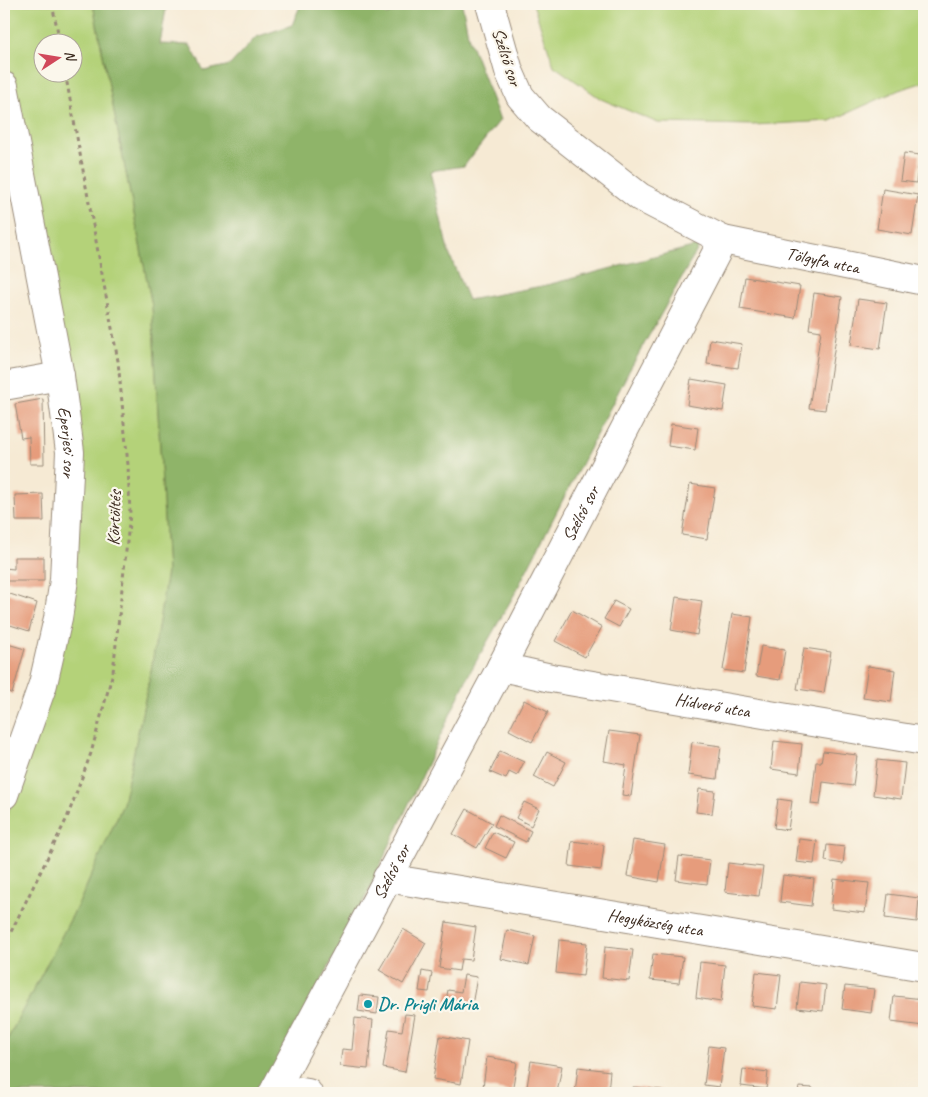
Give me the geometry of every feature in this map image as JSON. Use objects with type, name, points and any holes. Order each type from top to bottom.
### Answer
[{"type":"street","name":"Szélső sor","points":[[275,1091],[386,878],[501,667],[723,240],[640,197],[538,118],[520,96],[508,71],[490,4]]},
{"type":"street","name":"Eperjesi sor","points":[[4,86],[60,376],[70,452],[64,580],[58,618],[43,684],[4,795]]},
{"type":"street","name":"Tölgyfa utca","points":[[723,240],[924,281]]},
{"type":"street","points":[[4,386],[60,376]]},
{"type":"street","name":"Hídverő utca","points":[[501,667],[551,678],[924,741]]},
{"type":"street","name":"Hegyközség utca","points":[[386,878],[924,966]]},
{"type":"street","points":[[275,1091],[308,1093]]},
{"type":"path","points":[[52,4],[58,32]]},
{"type":"path","name":"Körtöltés","points":[[4,946],[68,818],[91,753],[113,672],[130,514],[128,465],[118,361],[67,82]]},
{"type":"green space","points":[[4,4],[93,4],[152,306],[167,572],[151,671],[123,804],[80,901],[4,1046],[4,820],[19,789],[67,617],[65,369],[4,61]]},
{"type":"green space","points":[[93,4],[165,4],[166,9],[160,44],[190,45],[204,71],[230,65],[256,37],[292,25],[301,4],[377,4],[386,15],[416,4],[462,4],[469,39],[500,120],[464,166],[430,171],[448,251],[468,300],[547,285],[700,245],[629,371],[514,595],[469,674],[361,907],[261,1093],[4,1093],[4,1046],[80,901],[123,804],[151,671],[167,572],[152,306]]},
{"type":"green space","points":[[533,4],[924,4],[924,82],[899,90],[830,121],[753,125],[658,123],[601,99],[554,66]]},
{"type":"building","points":[[904,153],[920,155],[916,183],[900,181]]},
{"type":"building","points":[[883,189],[918,195],[912,235],[877,229]]},
{"type":"building","points":[[745,277],[800,286],[795,318],[740,309]]},
{"type":"building","points":[[814,293],[842,297],[825,410],[809,408],[821,331],[809,329]]},
{"type":"building","points":[[858,299],[887,303],[880,349],[851,345]]},
{"type":"building","points":[[710,339],[742,344],[738,368],[707,364]]},
{"type":"building","points":[[691,379],[727,385],[723,411],[687,405]]},
{"type":"building","points":[[43,399],[44,464],[30,464],[29,437],[21,438],[15,404]]},
{"type":"building","points":[[671,424],[698,428],[695,450],[668,446]]},
{"type":"building","points":[[690,484],[715,488],[707,539],[682,535]]},
{"type":"building","points":[[43,494],[44,521],[16,521],[15,495]]},
{"type":"building","points":[[14,557],[44,557],[44,581],[4,581],[4,568],[14,569]]},
{"type":"building","points":[[4,592],[37,603],[29,631],[4,623]]},
{"type":"building","points":[[676,597],[702,601],[697,635],[671,630]]},
{"type":"building","points":[[614,601],[629,609],[619,627],[604,619]]},
{"type":"building","points":[[572,610],[602,627],[585,657],[555,641]]},
{"type":"building","points":[[732,614],[752,617],[744,673],[723,670]]},
{"type":"building","points":[[4,643],[25,649],[12,694],[4,689]]},
{"type":"building","points":[[761,646],[785,650],[780,680],[756,676]]},
{"type":"building","points":[[804,648],[831,652],[824,693],[797,689]]},
{"type":"building","points":[[868,666],[895,670],[891,702],[863,698]]},
{"type":"building","points":[[524,700],[548,712],[532,742],[509,730]]},
{"type":"building","points":[[609,731],[640,735],[631,796],[622,795],[626,765],[604,761]]},
{"type":"building","points":[[774,741],[802,744],[799,773],[771,769]]},
{"type":"building","points":[[692,742],[721,746],[717,779],[688,775]]},
{"type":"building","points":[[500,751],[524,762],[517,776],[509,772],[506,779],[490,772]]},
{"type":"building","points":[[823,751],[857,755],[853,786],[823,782],[820,805],[811,804],[816,762],[821,762]]},
{"type":"building","points":[[547,752],[566,762],[553,787],[534,777]]},
{"type":"building","points":[[877,760],[905,763],[901,799],[873,795]]},
{"type":"building","points":[[699,789],[715,791],[712,814],[696,812]]},
{"type":"building","points":[[778,799],[792,801],[788,830],[774,828]]},
{"type":"building","points":[[524,802],[539,809],[531,826],[516,818]]},
{"type":"building","points":[[467,809],[492,823],[477,848],[453,834]]},
{"type":"building","points":[[499,815],[531,831],[526,842],[494,826]]},
{"type":"building","points":[[493,832],[514,842],[506,858],[485,848]]},
{"type":"building","points":[[799,839],[817,841],[814,864],[796,862]]},
{"type":"building","points":[[633,840],[665,845],[659,882],[627,876]]},
{"type":"building","points":[[572,841],[604,845],[601,870],[569,866]]},
{"type":"building","points":[[827,845],[845,847],[843,864],[825,861]]},
{"type":"building","points":[[679,856],[710,860],[707,884],[676,880]]},
{"type":"building","points":[[728,863],[763,867],[759,896],[725,892]]},
{"type":"building","points":[[783,875],[814,879],[811,906],[780,902]]},
{"type":"building","points":[[834,879],[869,883],[865,913],[831,909]]},
{"type":"building","points":[[888,894],[919,898],[917,922],[885,918]]},
{"type":"building","points":[[446,922],[476,927],[471,960],[461,959],[459,971],[439,968]]},
{"type":"building","points":[[403,929],[426,943],[403,984],[379,970]]},
{"type":"building","points":[[507,930],[535,936],[529,965],[501,959]]},
{"type":"building","points":[[559,940],[587,943],[583,976],[556,973]]},
{"type":"building","points":[[605,947],[633,950],[629,981],[602,978]]},
{"type":"building","points":[[653,954],[683,957],[679,983],[650,980]]},
{"type":"building","points":[[700,962],[725,965],[721,1002],[696,998]]},
{"type":"building","points":[[422,971],[432,973],[429,992],[419,991]]},
{"type":"building","points":[[756,972],[781,975],[777,1009],[752,1006]]},
{"type":"building","points":[[464,975],[477,977],[472,1005],[446,1001],[448,990],[461,992]]},
{"type":"building","points":[[800,982],[826,985],[823,1011],[797,1008]]},
{"type":"building","points":[[845,986],[874,989],[871,1013],[842,1009]]},
{"type":"building","name":"Dr. Prigli Mária","points":[[360,995],[379,997],[377,1014],[358,1011]]},
{"type":"building","points":[[894,996],[924,999],[924,1026],[891,1022]]},
{"type":"building","points":[[405,1014],[415,1015],[405,1072],[383,1068],[389,1029],[402,1031]]},
{"type":"building","points":[[355,1018],[373,1020],[368,1069],[340,1066],[342,1049],[352,1050]]},
{"type":"building","points":[[440,1036],[468,1041],[461,1084],[433,1079]]},
{"type":"building","points":[[709,1046],[724,1048],[719,1087],[704,1085]]},
{"type":"building","points":[[487,1057],[517,1062],[512,1092],[483,1087]]},
{"type":"building","points":[[531,1061],[562,1066],[557,1093],[526,1093]]},
{"type":"building","points":[[578,1067],[610,1071],[608,1093],[575,1093]]},
{"type":"building","points":[[743,1069],[768,1072],[766,1089],[741,1086]]},
{"type":"building","points":[[633,1087],[662,1090],[662,1093],[633,1093]]},
{"type":"building","points":[[799,1087],[813,1088],[812,1093],[798,1093]]},
{"type":"place","name":"Dr. Prigli Mária","points":[[368,1004]]}]
